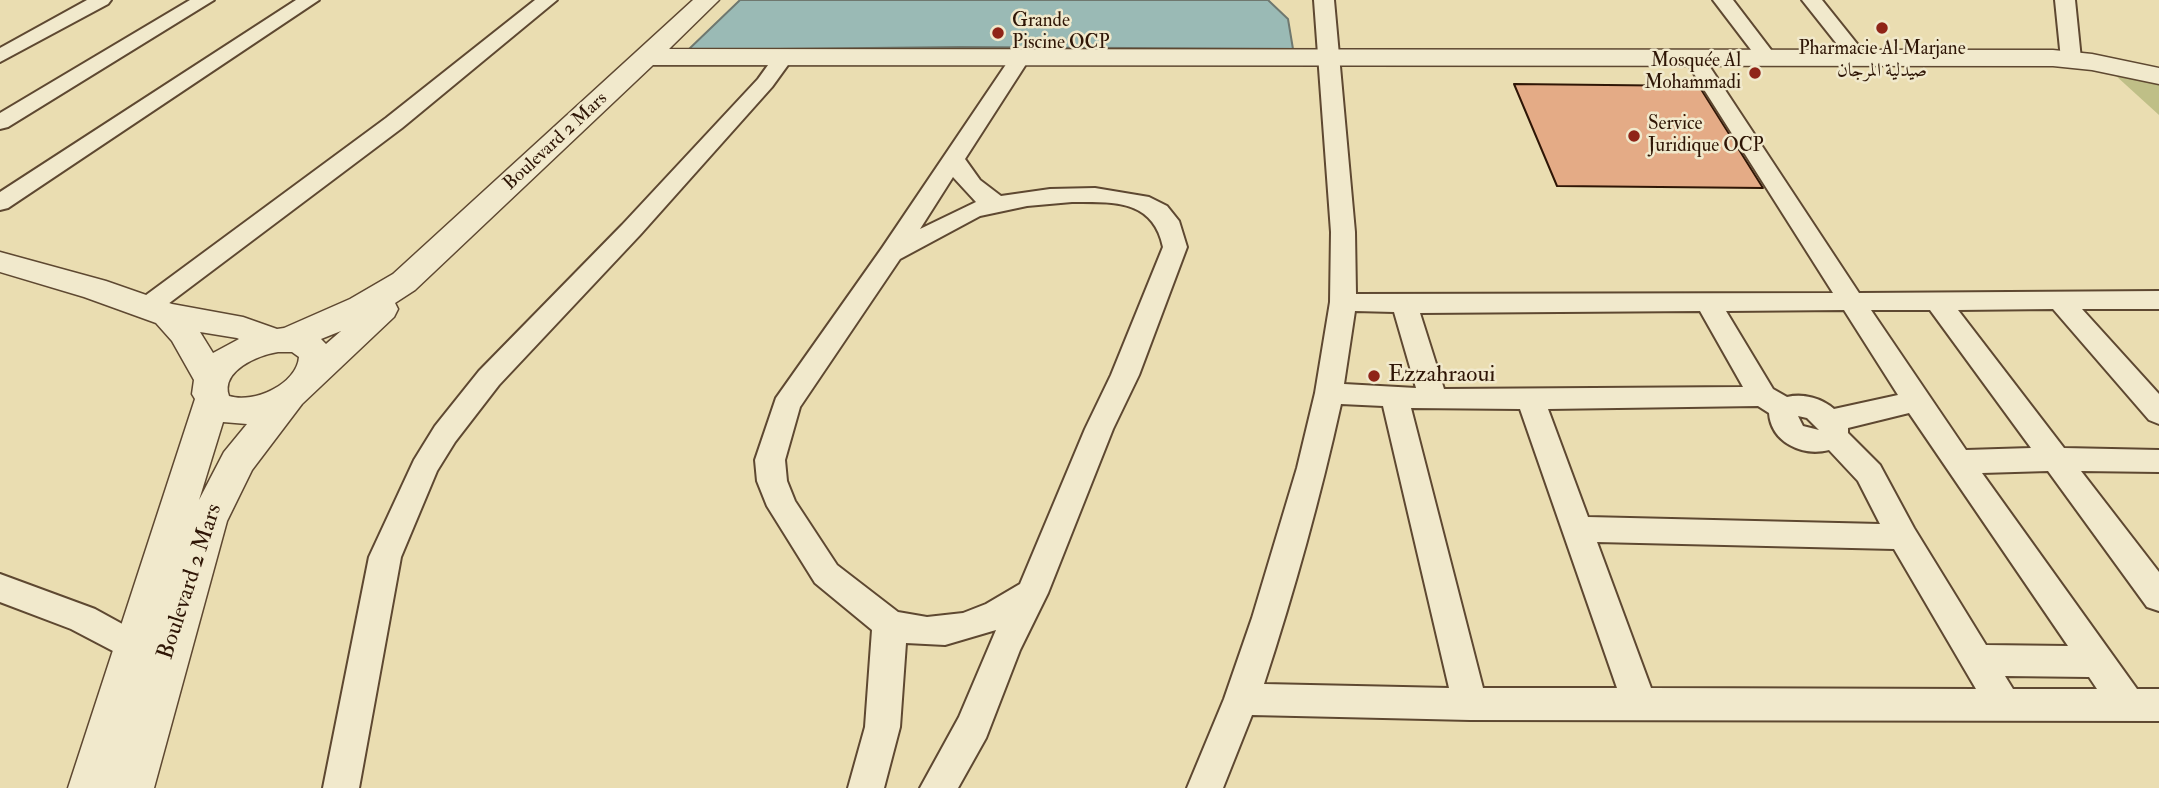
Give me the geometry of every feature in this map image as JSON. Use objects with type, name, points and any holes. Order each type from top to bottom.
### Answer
[{"type":"street","points":[[0,56],[102,0]]},
{"type":"street","points":[[0,122],[204,0]]},
{"type":"street","points":[[0,203],[309,0]]},
{"type":"street","points":[[158,311],[547,0]]},
{"type":"street","name":"Boulevard 2 Mars","points":[[404,282],[707,0]]},
{"type":"street","points":[[1205,788],[1241,699],[1269,618],[1297,521],[1329,393],[1343,302],[1343,232],[1324,0]]},
{"type":"street","points":[[1723,0],[1768,59]]},
{"type":"street","points":[[1812,0],[1859,59]]},
{"type":"street","points":[[2065,0],[2071,59]]},
{"type":"street","points":[[647,57],[2071,59],[2159,76]]},
{"type":"street","points":[[341,788],[385,557],[424,468],[445,434],[489,378],[631,230],[765,83],[783,58]]},
{"type":"street","points":[[1020,58],[891,254],[786,405],[770,460],[772,481],[782,506],[826,574],[844,591],[890,624],[920,632],[957,630],[994,618],[1032,593]]},
{"type":"street","points":[[1694,58],[1916,401],[2099,662],[2144,705]]},
{"type":"street","points":[[953,159],[963,176],[999,203]]},
{"type":"street","points":[[891,254],[944,224],[999,203],[1067,196],[1122,197],[1137,201],[1162,214],[1175,234],[1175,247],[1169,264],[1125,375],[1099,429],[1032,593],[1004,648],[973,726],[938,788]]},
{"type":"street","points":[[0,262],[95,289],[158,311],[219,323],[281,340],[298,341],[313,349],[317,362],[303,383]]},
{"type":"street","points":[[158,311],[185,334],[218,407],[238,411],[265,407],[303,383],[375,317],[404,282]]},
{"type":"street","points":[[211,390],[217,370],[236,354],[330,324],[370,304],[404,282]]},
{"type":"street","points":[[1343,302],[2159,300]]},
{"type":"street","points":[[1937,301],[2055,459],[2155,586]]},
{"type":"street","points":[[2060,301],[2154,401]]},
{"type":"street","points":[[1404,303],[1433,399]]},
{"type":"street","points":[[1708,303],[1794,434],[1820,442],[1832,428],[1861,416],[1916,401]]},
{"type":"street","name":"Boulevard 2 Mars","points":[[131,788],[208,521],[237,462],[303,383]]},
{"type":"street","name":"Boulevard 2 Mars","points":[[91,788],[211,390]]},
{"type":"street","points":[[1329,393],[1433,399],[1774,403]]},
{"type":"street","points":[[1394,396],[1470,704]]},
{"type":"street","points":[[1530,399],[1549,458],[1579,529],[1640,705]]},
{"type":"street","points":[[1832,428],[1869,472],[1903,537],[2004,705]]},
{"type":"street","points":[[1960,462],[2055,459],[2159,461]]},
{"type":"street","points":[[1579,529],[1903,537]]},
{"type":"street","points":[[0,588],[83,619],[134,647]]},
{"type":"street","points":[[866,788],[875,765],[886,713],[890,624]]},
{"type":"street","points":[[1978,660],[2099,662]]},
{"type":"street","points":[[1241,699],[1470,704],[2144,705]]},
{"type":"green space","points":[[2115,75],[2159,84],[2159,115]]},
{"type":"water","name":"Grande Piscine OCP","points":[[740,0],[1268,0],[1288,19],[1293,49],[960,47],[688,50]]},
{"type":"building","name":"Service Juridique OCP","points":[[1514,84],[1699,86],[1763,188],[1557,186]]},
{"type":"place","name":"Pharmacie Al Marjane صيدلية المرجان","points":[[1882,28]]},
{"type":"place","name":"Grande Piscine OCP","points":[[998,33]]},
{"type":"place","name":"Mosquée Al Mohammadi","points":[[1755,73]]},
{"type":"place","name":"Service Juridique OCP","points":[[1634,136]]},
{"type":"place","name":"Ezzahraoui","points":[[1374,376]]}]
